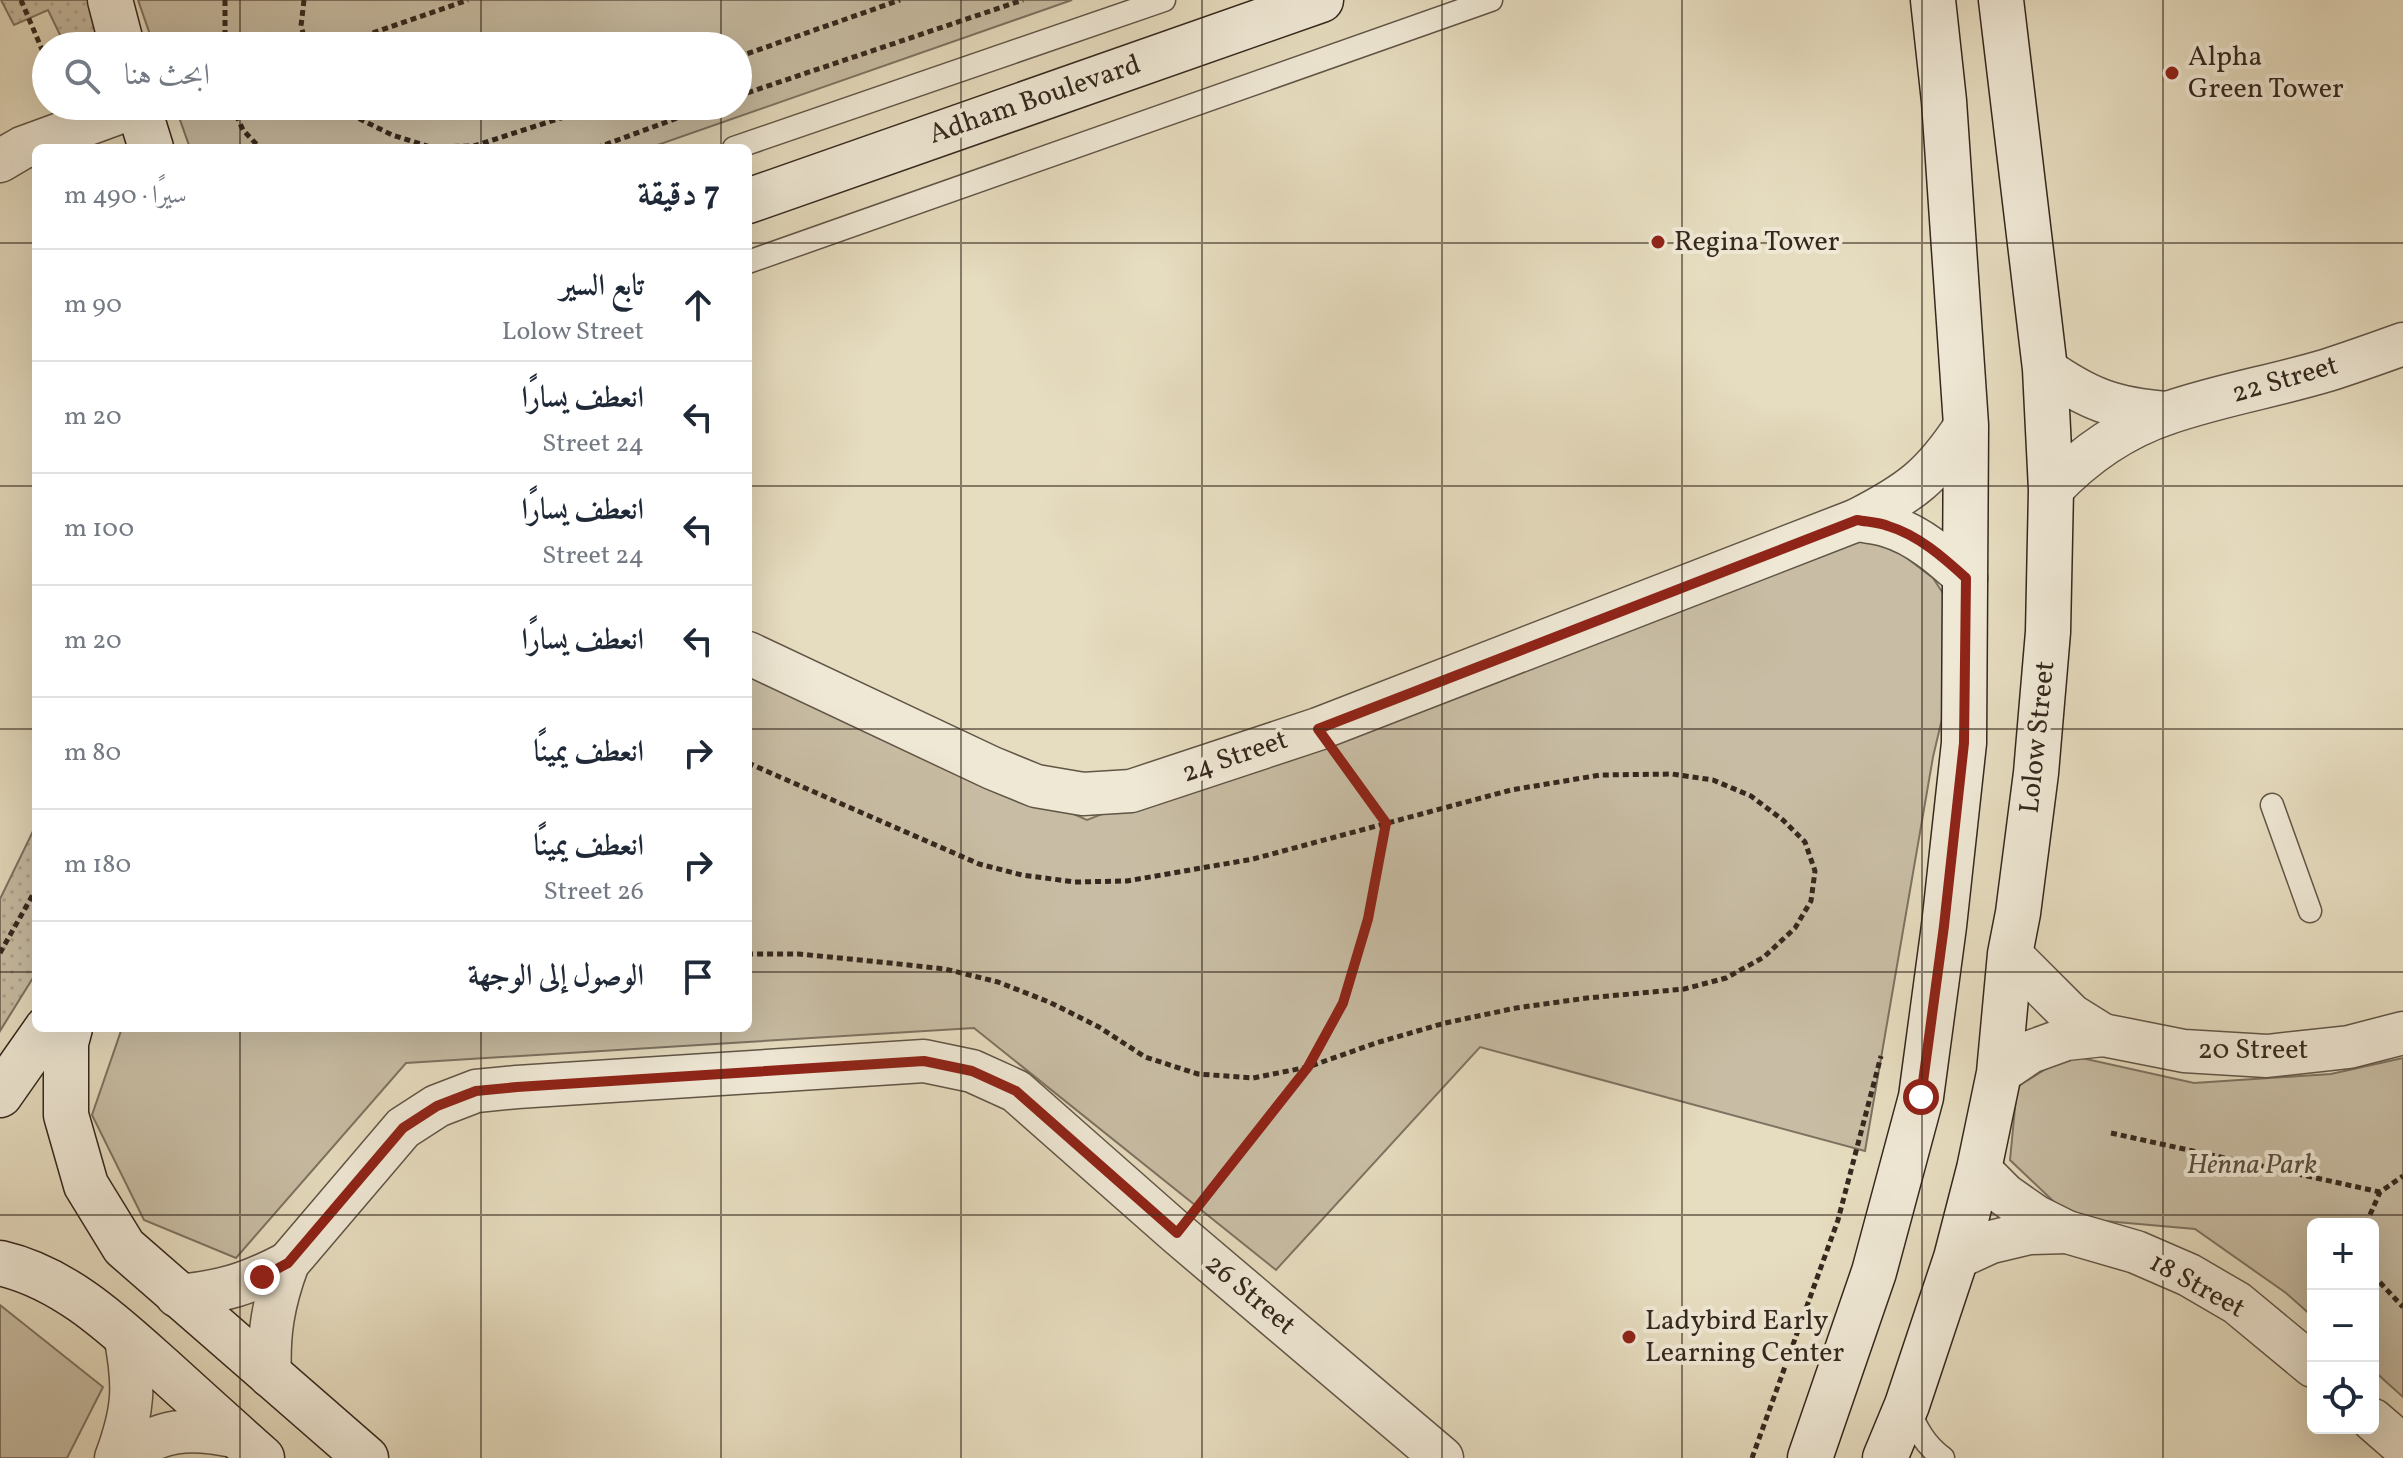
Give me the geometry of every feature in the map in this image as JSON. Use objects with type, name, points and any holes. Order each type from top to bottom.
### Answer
[{"type":"street","points":[[110,0],[118,32]]},
{"type":"street","name":"Adham Boulevard","points":[[752,200],[1321,0]]},
{"type":"street","points":[[1810,1458],[1874,1272],[1921,1097],[1964,743],[1966,425],[1944,101],[1933,0]]},
{"type":"street","name":"Lolow Street","points":[[1885,1458],[1907,1405],[1956,1258],[1999,1073],[2010,954],[2039,742],[2048,632],[2051,490],[2045,369],[2001,0]]},
{"type":"street","points":[[94,144],[142,122]]},
{"type":"street","points":[[40,144],[142,122]]},
{"type":"street","points":[[0,161],[32,146]]},
{"type":"street","points":[[0,173],[32,167]]},
{"type":"street","name":"22 Street","points":[[2051,490],[2072,467],[2102,446],[2167,413],[2328,370],[2403,344]]},
{"type":"street","name":"22 Street","points":[[2045,369],[2072,388],[2102,402],[2134,411],[2167,413]]},
{"type":"street","name":"24 Street","points":[[752,655],[1036,786],[1083,794],[1131,791],[1318,729],[1857,520],[1921,481],[1946,455],[1966,425]]},
{"type":"street","points":[[1857,520],[1888,526],[1917,539],[1966,578]]},
{"type":"street","name":"20 Street","points":[[2010,954],[2071,1015],[2103,1035]]},
{"type":"street","points":[[0,1095],[44,1032]]},
{"type":"street","points":[[69,1032],[66,1043],[66,1115],[86,1185],[124,1247],[366,1458]]},
{"type":"street","name":"20 Street","points":[[1999,1073],[2030,1052],[2066,1039],[2103,1035],[2184,1051],[2267,1056],[2349,1047],[2403,1033]]},
{"type":"street","name":"26 Street","points":[[270,1376],[271,1318],[288,1263],[403,1128],[437,1106],[476,1091],[517,1087],[924,1061],[972,1071],[1016,1091],[1177,1233],[1442,1458]]},
{"type":"street","name":"18 Street","points":[[1979,1169],[2035,1216],[2067,1232],[2136,1252],[2189,1275],[2237,1303],[2308,1362]]},
{"type":"street","name":"18 Street","points":[[1956,1258],[1991,1242],[2029,1233],[2067,1232]]},
{"type":"street","points":[[0,1263],[19,1268],[76,1296],[125,1335],[250,1448]]},
{"type":"street","name":"26 Street","points":[[177,1296],[235,1287],[288,1263]]},
{"type":"street","points":[[117,1458],[127,1430],[132,1399],[125,1335]]},
{"type":"street","points":[[2379,1425],[2403,1446]]},
{"type":"street","points":[[117,1458],[143,1442],[174,1432],[206,1430],[250,1448]]},
{"type":"lane","points":[[746,144],[1164,0]]},
{"type":"lane","points":[[752,261],[1491,0]]},
{"type":"lane","points":[[2272,805],[2310,911]]},
{"type":"lane","points":[[1907,1405],[1917,1431],[1943,1458]]},
{"type":"path","points":[[21,0],[35,32]]},
{"type":"path","points":[[225,0],[225,32]]},
{"type":"path","points":[[303,32],[304,0]]},
{"type":"path","points":[[375,32],[468,0]]},
{"type":"path","points":[[752,52],[900,0]]},
{"type":"path","points":[[752,91],[1023,0]]},
{"type":"path","points":[[238,120],[256,144]]},
{"type":"path","points":[[362,120],[392,135],[420,144]]},
{"type":"path","points":[[480,144],[555,120]]},
{"type":"path","points":[[607,144],[672,120]]},
{"type":"path","points":[[1177,1233],[1308,1067],[1343,1003],[1368,919],[1386,823],[1318,729]]},
{"type":"path","points":[[752,765],[979,864],[1022,875],[1075,882],[1127,881],[1253,859],[1511,790],[1600,775],[1672,774],[1713,780],[1751,796],[1783,820],[1805,842],[1815,871],[1811,901],[1795,928],[1764,957],[1726,978],[1684,989],[1516,1008],[1431,1027],[1308,1067],[1253,1078],[1198,1074],[1145,1057],[1099,1027],[1049,1002],[998,982],[945,969],[799,954],[752,954]]},
{"type":"path","points":[[0,953],[32,896]]},
{"type":"path","points":[[1752,1458],[1838,1220],[1885,1044]]},
{"type":"path","points":[[2111,1133],[2380,1192]]},
{"type":"path","points":[[2369,1218],[2380,1192],[2403,1176]]},
{"type":"path","points":[[2379,1281],[2403,1307]]},
{"type":"green space","points":[[1,0],[97,0],[105,32],[59,32],[48,10],[14,25]]},
{"type":"green space","points":[[138,0],[1072,0],[752,112],[752,32],[149,32]]},
{"type":"green space","points":[[180,120],[729,120],[660,144],[189,144]]},
{"type":"green space","points":[[1857,520],[1933,578],[1956,613],[1959,647],[1933,757],[1865,1151],[1480,1047],[1276,1270],[974,1028],[406,1063],[236,1258],[144,1220],[92,1115],[121,1032],[752,1032],[752,673],[1087,820]]},
{"type":"green space","points":[[32,833],[32,979],[0,1031],[0,899]]},
{"type":"green space","name":"Henna Park","points":[[2068,1055],[2194,1083],[2331,1074],[2403,1058],[2403,1397],[2379,1375],[2379,1218],[2307,1218],[2307,1312],[2286,1293],[2195,1229],[2071,1218],[2010,1160],[2017,1087]]},
{"type":"green space","points":[[0,1305],[103,1387],[67,1458],[0,1458]]},
{"type":"place","name":"Alpha Green Tower","points":[[2172,73]]},
{"type":"place","name":"Regina Tower","points":[[1658,242]]},
{"type":"place","name":"Ladybird Early Learning Center","points":[[1629,1337]]},
{"type":"route","points":[[262,1277],[288,1263],[403,1128],[437,1106],[476,1091],[924,1061],[972,1071],[1016,1091],[1177,1233],[1308,1067],[1343,1003],[1368,919],[1386,823],[1318,729],[1857,520],[1888,526],[1917,539],[1966,578],[1964,743],[1921,1097]]}]
